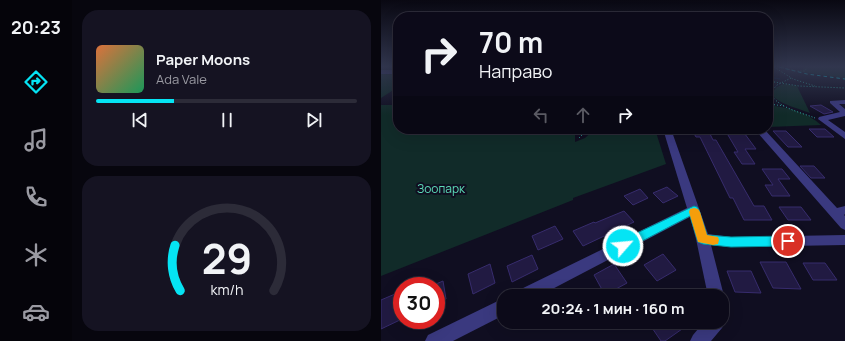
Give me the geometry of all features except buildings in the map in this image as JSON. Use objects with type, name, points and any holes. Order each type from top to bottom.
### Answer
[{"type":"street","points":[[845,102],[832,102],[844,113],[822,119],[845,136]]},
{"type":"street","points":[[669,134],[703,239],[714,289]]},
{"type":"street","points":[[764,134],[840,211],[845,225]]},
{"type":"street","points":[[537,289],[694,210]]},
{"type":"street","points":[[703,239],[731,242],[845,240]]},
{"type":"street","points":[[434,341],[497,310]]},
{"type":"street","points":[[699,341],[710,329]]},
{"type":"path","points":[[773,89],[781,83],[845,88]]},
{"type":"path","points":[[806,83],[818,87]]},
{"type":"path","points":[[773,99],[828,124]]},
{"type":"path","points":[[773,104],[787,106]]},
{"type":"path","points":[[579,138],[583,134]]},
{"type":"green space","points":[[381,83],[393,83],[393,90],[381,98]]},
{"type":"green space","points":[[783,84],[797,86],[810,113],[782,103],[773,97],[773,91]]},
{"type":"green space","name":"Зоопарк","points":[[381,105],[393,105],[393,134],[575,134],[575,142],[585,138],[589,134],[657,134],[666,164],[573,198],[573,200],[381,276]]},
{"type":"green space","points":[[773,106],[803,113],[821,125],[773,127]]},
{"type":"slow traffic","points":[[694,212],[703,239],[713,240]]},
{"type":"route","points":[[623,246],[694,210],[703,239],[731,242],[788,241]]}]
